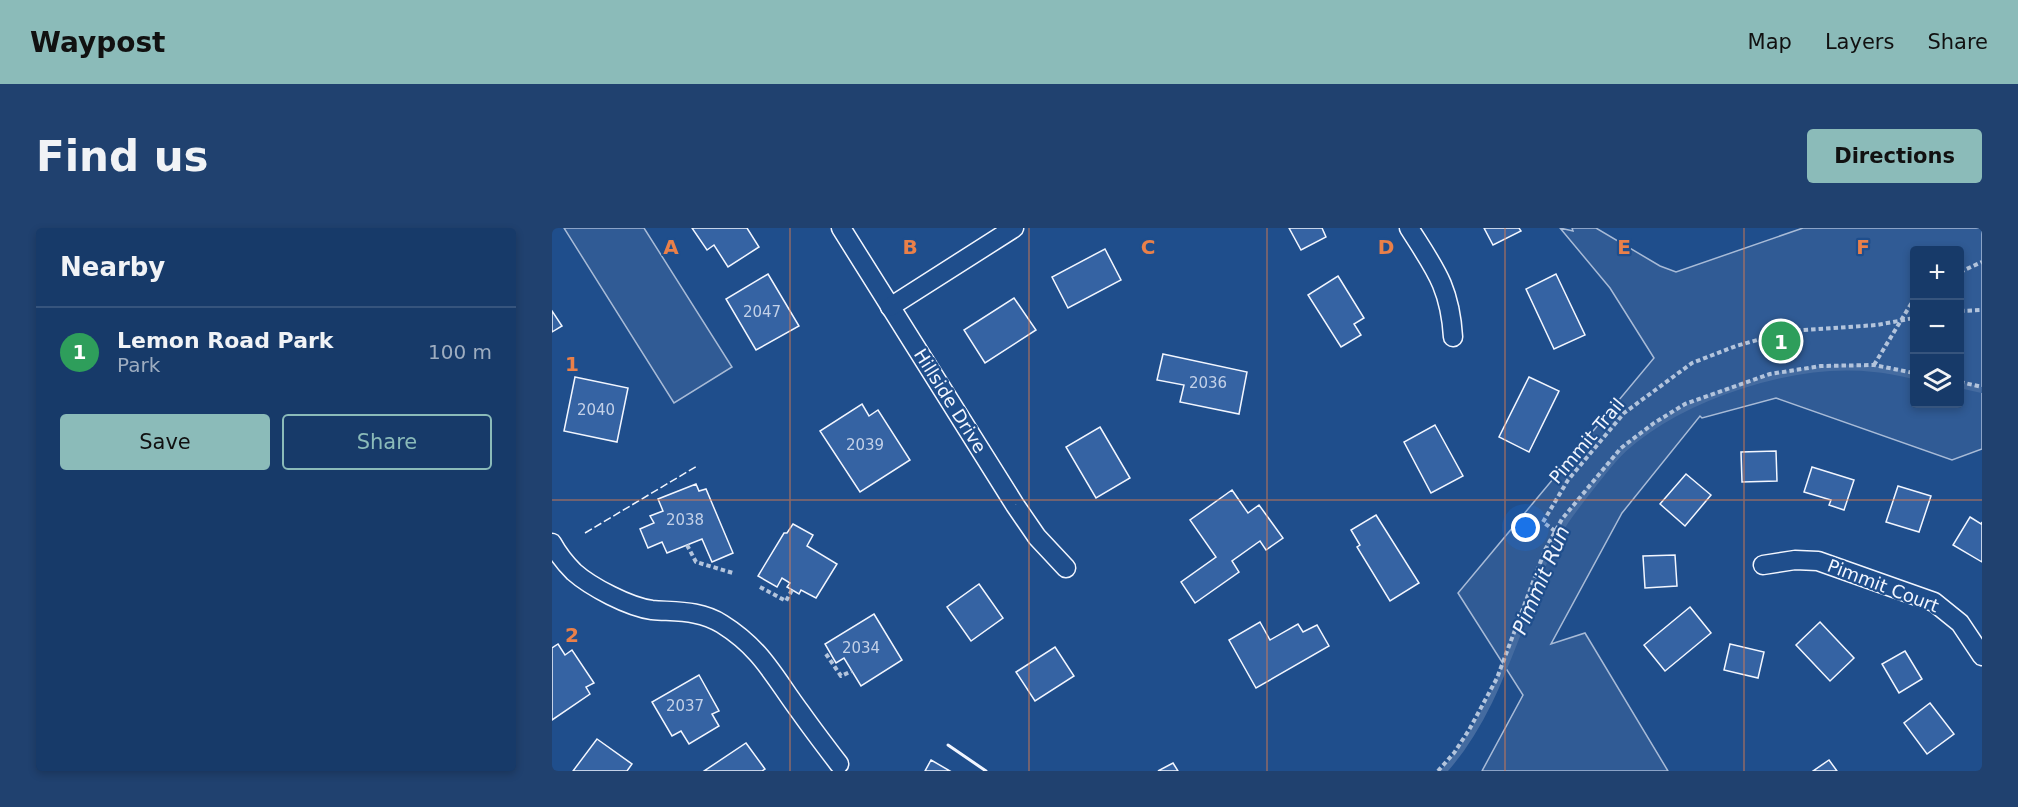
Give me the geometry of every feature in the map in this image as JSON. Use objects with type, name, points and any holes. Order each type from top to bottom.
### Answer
[{"type":"street","name":"Hillside Drive","points":[[841,228],[1021,513],[1037,537],[1066,568]]},
{"type":"street","points":[[890,307],[1014,228]]},
{"type":"street","points":[[1409,228],[1438,273],[1446,291],[1453,337]]},
{"type":"street","points":[[555,555],[576,573],[620,600],[650,610],[695,613],[712,619],[732,631],[761,656],[839,764]]},
{"type":"street","name":"Pimmit Court","points":[[1763,565],[1795,560],[1818,561],[1934,602],[1960,623],[1982,656]]},
{"type":"path","points":[[1964,270],[1982,262]]},
{"type":"path","points":[[1874,365],[1913,300]]},
{"type":"path","points":[[1964,311],[1982,310]]},
{"type":"path","name":"Pimmit Trail","points":[[1555,531],[1543,522],[1568,480],[1624,414],[1692,363],[1736,345],[1790,331],[1877,325],[1910,319]]},
{"type":"path","name":"Pimmit Trail","points":[[1438,771],[1454,753],[1469,730],[1497,678],[1545,550],[1555,531],[1562,519],[1621,448],[1654,423],[1685,404],[1770,374],[1821,366],[1874,365],[1910,372]]},
{"type":"path","points":[[1964,383],[1982,387]]},
{"type":"path","points":[[687,545],[696,562],[733,573]]},
{"type":"path","points":[[760,586],[786,601],[792,590]]},
{"type":"path","points":[[826,654],[841,676],[852,671]]},
{"type":"shaded area","points":[[564,228],[644,228],[732,367],[674,403]]},
{"type":"shaded area","points":[[1560,228],[1573,231],[1572,228],[1596,228],[1660,266],[1676,272],[1803,228],[1982,228],[1982,449],[1952,460],[1776,398],[1702,418],[1700,416],[1622,513],[1551,644],[1585,633],[1668,771],[1482,771],[1523,695],[1458,593],[1654,358],[1610,288]]},
{"type":"building","points":[[692,228],[747,228],[759,247],[728,267],[714,245],[707,250]]},
{"type":"building","points":[[1289,228],[1322,228],[1326,237],[1301,250]]},
{"type":"building","points":[[1484,228],[1519,228],[1521,231],[1493,245]]},
{"type":"building","points":[[1105,249],[1121,280],[1068,308],[1052,277]]},
{"type":"building","points":[[768,274],[799,326],[756,350],[726,299]]},
{"type":"building","points":[[1556,274],[1585,335],[1554,349],[1526,289]]},
{"type":"building","points":[[1338,276],[1364,318],[1354,324],[1361,335],[1341,347],[1308,295]]},
{"type":"building","points":[[1014,298],[1036,330],[985,363],[964,330]]},
{"type":"building","points":[[552,311],[562,326],[552,332]]},
{"type":"building","points":[[1163,354],[1247,372],[1239,414],[1180,402],[1184,385],[1157,380]]},
{"type":"building","points":[[575,377],[628,388],[617,442],[564,431]]},
{"type":"building","points":[[1529,377],[1559,391],[1529,452],[1499,437]]},
{"type":"building","points":[[862,404],[869,416],[878,410],[910,460],[860,492],[820,431]]},
{"type":"building","points":[[1435,425],[1463,476],[1431,493],[1404,442]]},
{"type":"building","points":[[1100,427],[1130,478],[1096,498],[1066,447]]},
{"type":"building","points":[[1776,451],[1777,481],[1742,482],[1741,452]]},
{"type":"building","points":[[1812,467],[1854,480],[1844,510],[1829,505],[1831,500],[1804,492]]},
{"type":"building","points":[[1686,474],[1711,495],[1685,526],[1660,504]]},
{"type":"building","points":[[696,484],[699,491],[706,489],[733,553],[712,562],[702,539],[667,553],[662,542],[648,548],[640,529],[654,523],[650,516],[663,511],[658,499]]},
{"type":"building","points":[[1898,486],[1931,496],[1919,532],[1886,522]]},
{"type":"building","points":[[1232,490],[1248,513],[1259,505],[1283,538],[1266,550],[1260,541],[1232,561],[1239,572],[1195,603],[1181,582],[1216,557],[1190,520]]},
{"type":"building","points":[[1376,515],[1419,583],[1390,601],[1357,547],[1360,545],[1351,530]]},
{"type":"building","points":[[1970,517],[1981,524],[1982,522],[1982,562],[1953,545]]},
{"type":"building","points":[[793,524],[813,535],[807,546],[837,564],[816,598],[801,590],[799,594],[787,587],[790,583],[782,578],[777,587],[758,576],[784,533],[787,533]]},
{"type":"building","points":[[1675,555],[1677,586],[1645,588],[1643,556]]},
{"type":"building","points":[[979,584],[1003,618],[971,641],[947,607]]},
{"type":"building","points":[[1690,607],[1711,633],[1665,671],[1644,645]]},
{"type":"building","points":[[874,614],[902,660],[861,686],[844,658],[836,663],[825,644]]},
{"type":"building","points":[[1260,622],[1270,640],[1298,624],[1303,632],[1317,625],[1329,646],[1256,688],[1229,640]]},
{"type":"building","points":[[1820,622],[1854,658],[1830,681],[1796,645]]},
{"type":"building","points":[[558,644],[565,655],[572,650],[594,683],[586,687],[590,694],[552,720],[552,648]]},
{"type":"building","points":[[1730,644],[1764,652],[1758,678],[1724,670]]},
{"type":"building","points":[[1055,647],[1074,676],[1035,701],[1016,672]]},
{"type":"building","points":[[1905,651],[1922,679],[1899,693],[1882,664]]},
{"type":"building","points":[[699,675],[719,711],[712,714],[719,726],[689,744],[681,731],[672,736],[652,702]]},
{"type":"building","points":[[1930,703],[1954,734],[1927,754],[1904,723]]},
{"type":"building","points":[[597,739],[632,764],[627,771],[573,771]]},
{"type":"building","points":[[746,743],[765,769],[762,771],[704,771]]},
{"type":"building","points":[[931,760],[950,771],[925,771]]},
{"type":"building","points":[[1829,760],[1837,771],[1813,771]]},
{"type":"building","points":[[1173,763],[1178,771],[1158,771]]},
{"type":"waterway","name":"Pimmit Run","points":[[1444,771],[1472,733],[1484,712],[1513,647],[1544,563],[1557,536],[1586,494],[1624,449],[1649,430],[1708,398],[1776,376],[1810,370],[1843,368],[1879,369],[1910,375]]},
{"type":"waterway","name":"Pimmit Run","points":[[1964,386],[1982,390]]},
{"type":"fence","points":[[585,533],[697,466]]},
{"type":"wall","points":[[948,745],[986,771]]},
{"type":"place","name":"Lemon Road Park","points":[[1781,341]]}]
